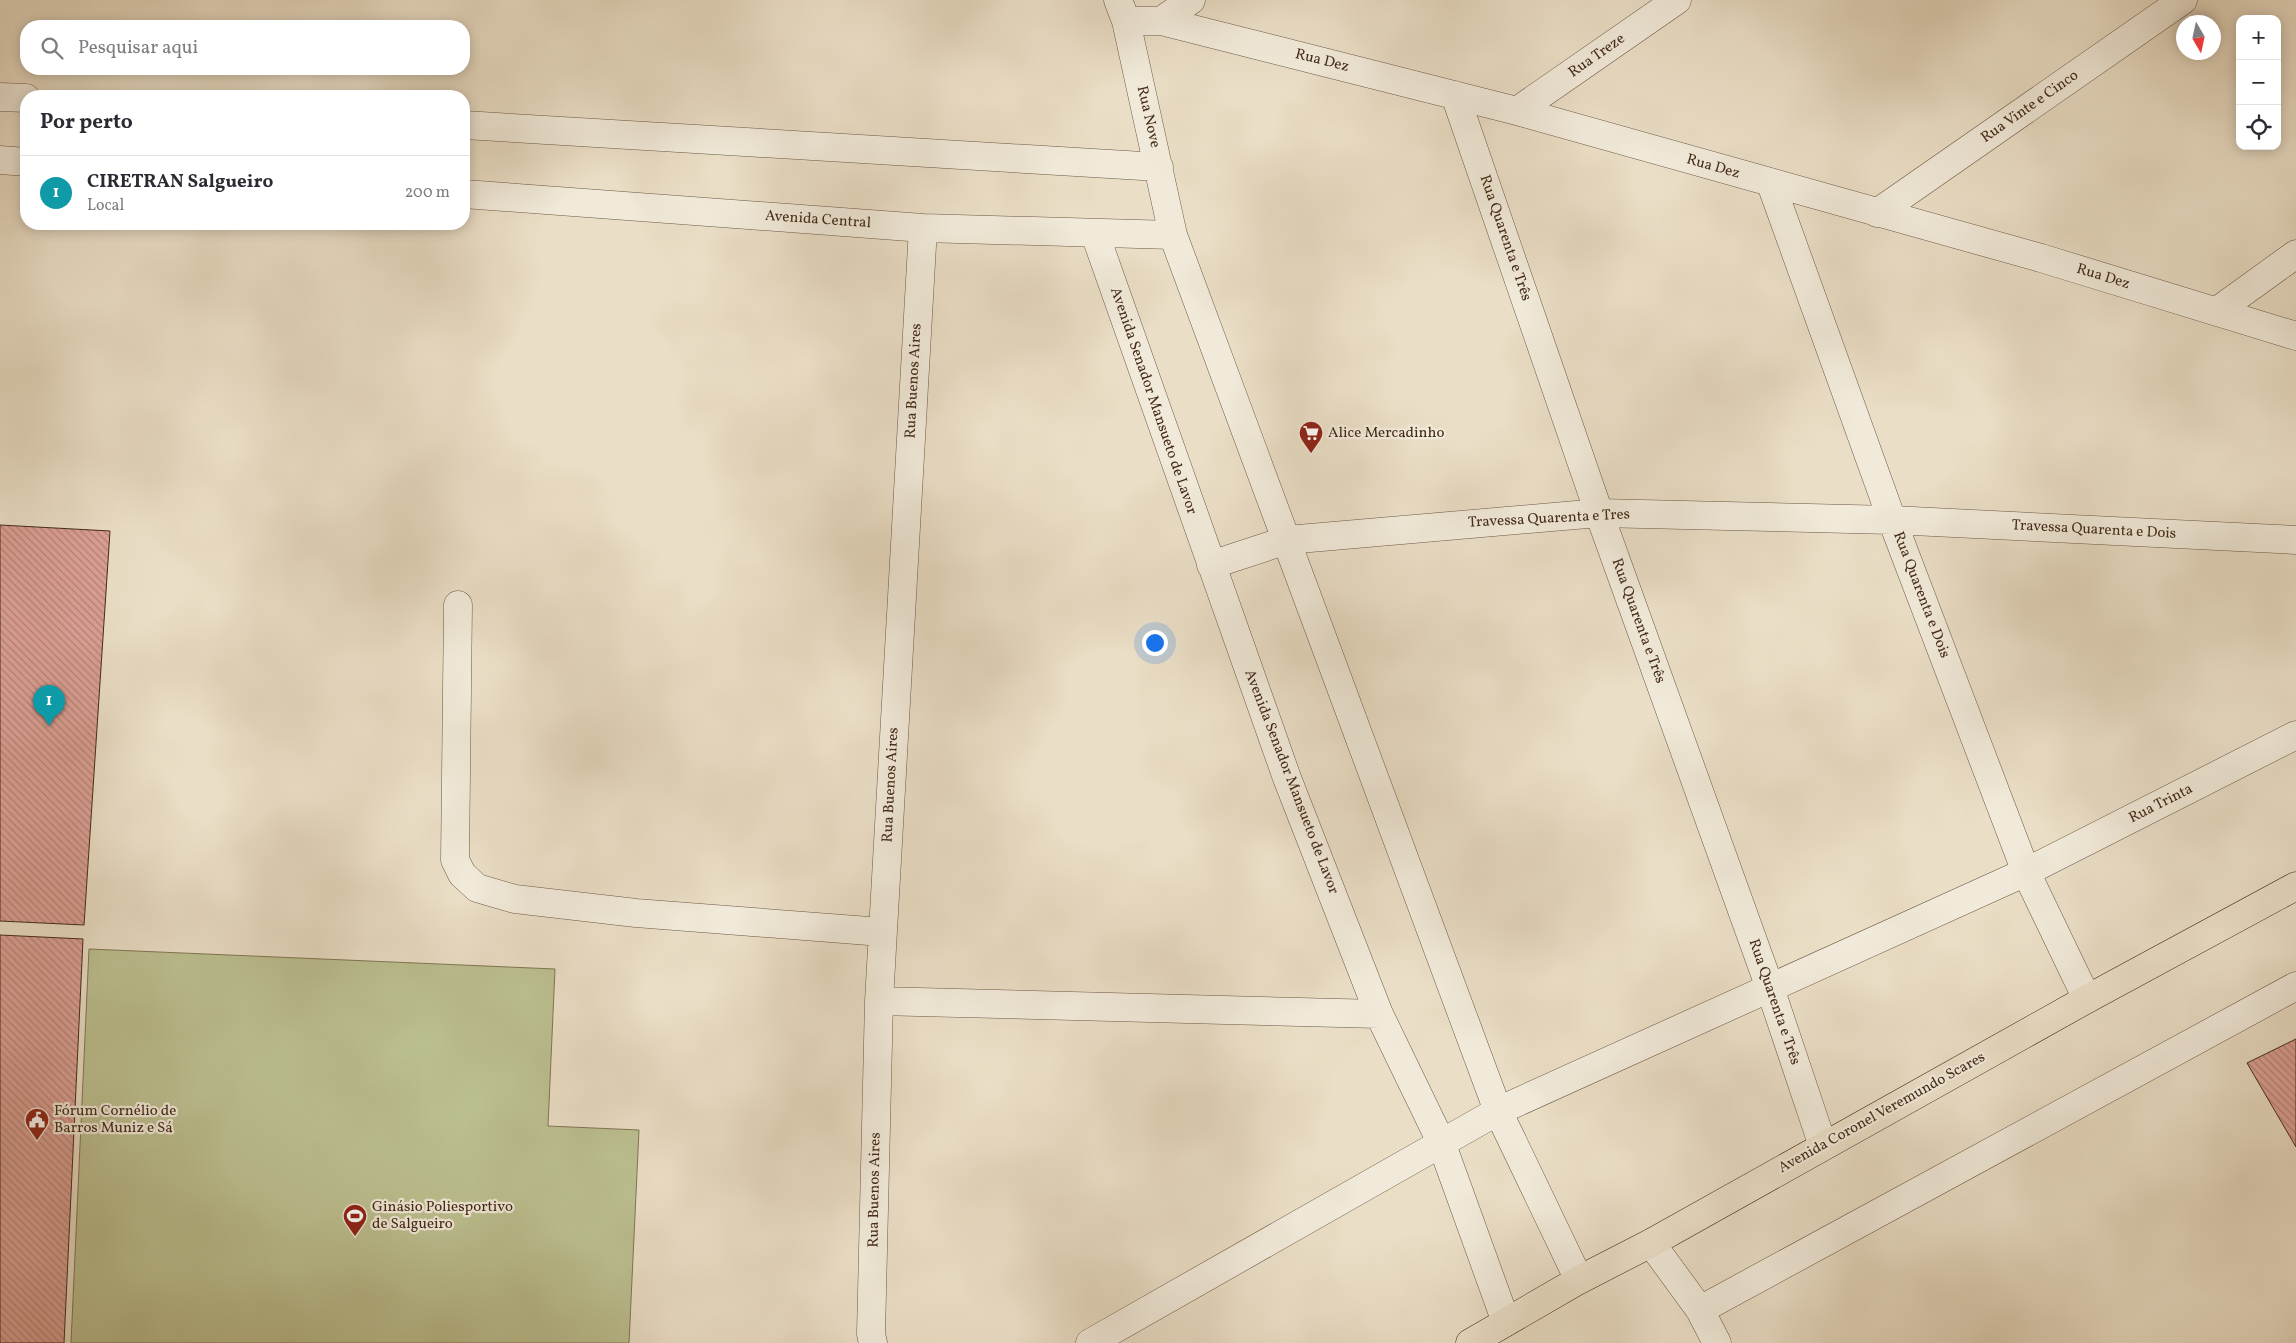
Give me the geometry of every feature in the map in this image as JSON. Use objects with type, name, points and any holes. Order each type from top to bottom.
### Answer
[{"type":"highway","name":"Avenida Coronel Veremundo Scares","points":[[1470,1343],[1579,1280],[1651,1243],[2087,999],[2296,886]]},
{"type":"street","points":[[1161,21],[1191,0]]},
{"type":"street","name":"Rua Treze","points":[[1517,111],[1677,0]]},
{"type":"street","name":"Rua Vinte e Cinco","points":[[1877,213],[2183,0]]},
{"type":"street","name":"Rua Dez","points":[[1122,11],[1517,111],[1771,184],[2041,258],[2296,336]]},
{"type":"street","name":"Rua Nove","points":[[1122,11],[1159,167],[1173,236]]},
{"type":"street","name":"Rua Quarenta e Três","points":[[1455,95],[1599,513],[1770,988],[1823,1146]]},
{"type":"street","points":[[0,97],[20,98]]},
{"type":"street","points":[[470,125],[1159,167]]},
{"type":"street","points":[[0,160],[20,162]]},
{"type":"street","name":"Rua Quarenta e Dois","points":[[1771,184],[1892,520],[2026,872],[2087,999]]},
{"type":"street","name":"Avenida Central","points":[[470,194],[923,228],[1173,236]]},
{"type":"street","name":"Rua Buenos Aires","points":[[873,1343],[871,1334],[882,932],[923,228]]},
{"type":"street","name":"Avenida Senador Mansueto de Lavor","points":[[1094,234],[1287,778],[1379,1014],[1441,1142],[1506,1322]]},
{"type":"street","points":[[1173,236],[1498,1111],[1579,1280]]},
{"type":"street","points":[[2217,312],[2296,254]]},
{"type":"street","name":"Travessa Quarenta e Tres","points":[[1211,565],[1287,540],[1599,513],[1892,520]]},
{"type":"street","name":"Travessa Quarenta e Dois","points":[[1892,520],[2296,540]]},
{"type":"street","points":[[458,605],[455,860],[462,874],[477,888],[515,899],[627,912],[882,932]]},
{"type":"street","name":"Rua Trinta","points":[[1090,1343],[1498,1111],[2026,872],[2296,735]]},
{"type":"street","points":[[1700,1310],[2296,986]]},
{"type":"street","points":[[879,1001],[1379,1014]]},
{"type":"street","points":[[1651,1243],[1700,1310],[1717,1343]]},
{"type":"green space","name":"Ginásio Poliesportivo de Salgueiro","points":[[89,949],[555,969],[548,1126],[639,1130],[629,1343],[71,1343]]},
{"type":"building","points":[[0,525],[110,531],[84,925],[0,921]]},
{"type":"building","name":"Fórum Cornélio de Barros Muniz e Sá","points":[[0,935],[83,939],[64,1343],[0,1343]]},
{"type":"building","points":[[2296,1039],[2296,1147],[2247,1063]]},
{"type":"place","name":"Alice Mercadinho","points":[[1311,454]]},
{"type":"place","name":"CIRETRAN Salgueiro","points":[[49,726]]},
{"type":"place","name":"Fórum Cornélio de Barros Muniz e Sá","points":[[37,1141]]},
{"type":"place","name":"Ginásio Poliesportivo de Salgueiro","points":[[355,1237]]}]
